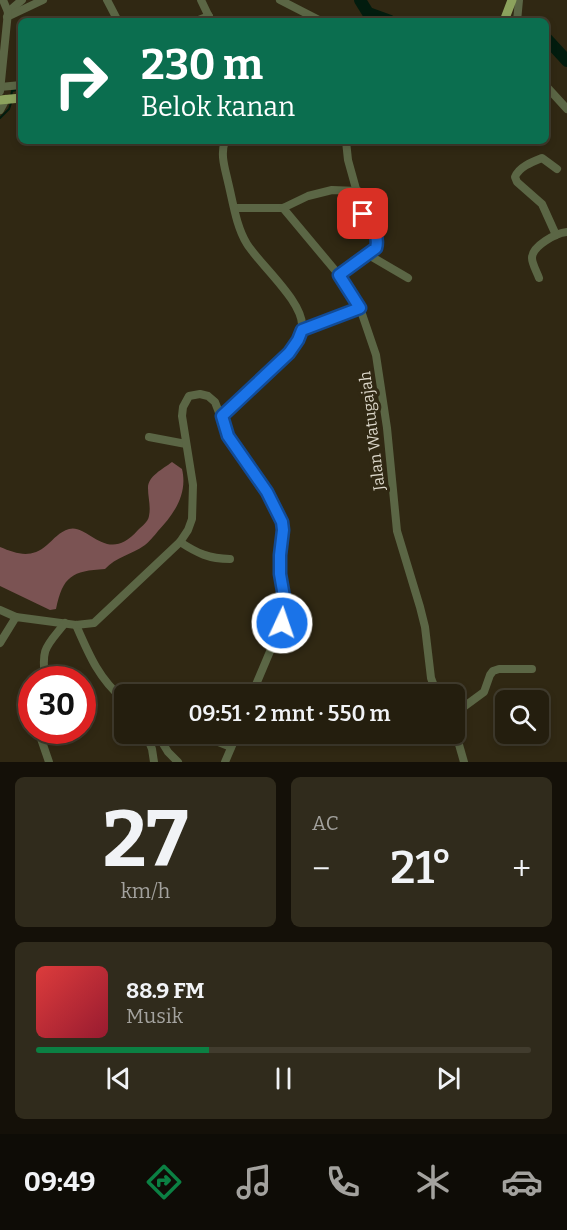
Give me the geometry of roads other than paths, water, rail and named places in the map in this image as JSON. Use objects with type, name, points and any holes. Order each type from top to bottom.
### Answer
[{"type":"main road","points":[[506,18],[514,4]]},
{"type":"main road","points":[[3,100],[18,98]]},
{"type":"street","points":[[3,0],[7,14],[0,89],[18,86]]},
{"type":"street","points":[[7,14],[22,0]]},
{"type":"street","points":[[7,14],[43,0]]},
{"type":"street","points":[[107,0],[116,18]]},
{"type":"street","points":[[201,0],[210,18]]},
{"type":"street","points":[[280,0],[315,18]]},
{"type":"street","points":[[549,89],[567,109]]},
{"type":"street","points":[[549,100],[556,96]]},
{"type":"street","points":[[0,110],[3,100]]},
{"type":"street","points":[[222,416],[289,353],[302,330],[300,318],[290,298],[246,242],[222,156],[224,144]]},
{"type":"street","points":[[339,275],[376,248],[378,240],[363,214],[348,160],[346,144]]},
{"type":"street","points":[[556,235],[542,204],[517,182],[515,177],[526,165],[542,158],[557,169]]},
{"type":"street","points":[[235,208],[283,208],[301,199],[324,192],[358,191]]},
{"type":"street","name":"Jalan Watugajah","points":[[283,208],[339,275],[360,308],[373,341],[381,378],[397,531],[425,627],[430,678],[433,684]]},
{"type":"street","points":[[539,278],[532,256],[543,243],[556,235],[567,232]]},
{"type":"street","points":[[367,254],[408,278]]},
{"type":"street","points":[[302,330],[360,308]]},
{"type":"street","points":[[0,610],[16,617],[65,623],[88,624],[99,620],[180,542],[192,519],[193,503],[193,485],[182,416],[183,407],[189,396],[200,393],[216,402],[232,443],[267,492],[282,522],[280,574],[285,616],[256,684]]},
{"type":"street","points":[[149,437],[186,444]]},
{"type":"street","points":[[180,542],[203,556],[230,559]]},
{"type":"street","points":[[0,643],[16,617]]},
{"type":"street","points":[[44,666],[43,653],[65,623]]},
{"type":"street","points":[[76,624],[99,672],[114,691]]},
{"type":"street","points":[[465,706],[484,692],[490,675],[494,671],[532,669]]},
{"type":"street","points":[[43,744],[49,762]]},
{"type":"street","points":[[150,744],[154,762]]},
{"type":"street","points":[[163,744],[168,753],[178,762]]},
{"type":"street","points":[[223,744],[231,747]]},
{"type":"street","points":[[225,762],[232,744]]},
{"type":"street","points":[[459,744],[464,762]]},
{"type":"waterway","points":[[360,0],[368,13],[382,18]]},
{"type":"waterway","points":[[549,41],[567,61]]},
{"type":"waterway","points":[[11,97],[12,91],[18,90]]},
{"type":"waterway","points":[[0,118],[9,109],[11,103]]}]
